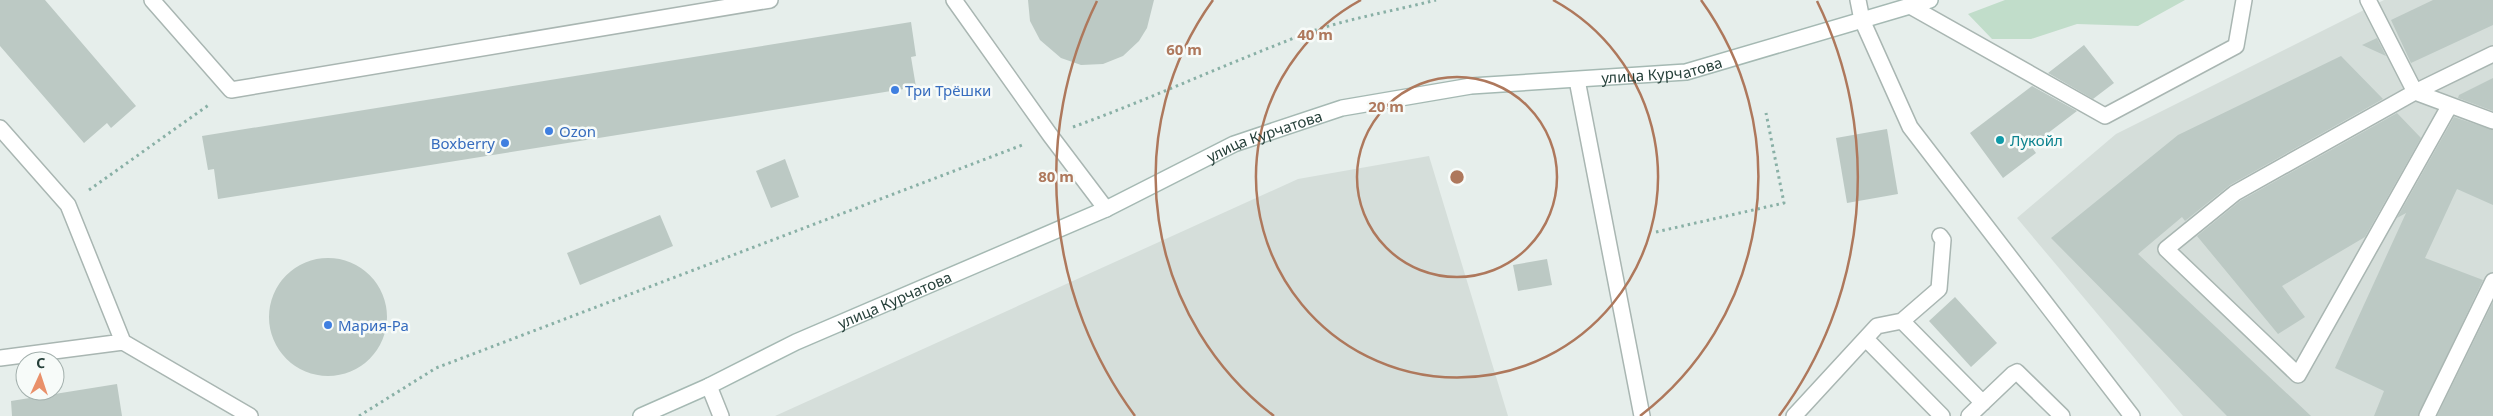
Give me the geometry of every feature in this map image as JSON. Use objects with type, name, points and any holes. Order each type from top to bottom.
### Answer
[{"type":"main road","points":[[152,0],[231,90],[770,0]]},
{"type":"main road","points":[[954,0],[1050,135],[1106,209]]},
{"type":"main road","points":[[1858,0],[1862,20],[1910,127],[2132,416]]},
{"type":"main road","name":"улица Курчатова","points":[[641,416],[709,386],[796,342],[1106,209],[1234,144],[1342,108],[1471,86],[1686,72],[1930,0]]},
{"type":"main road","points":[[1910,6],[2105,116],[2236,46],[2244,0]]},
{"type":"main road","points":[[2368,0],[2415,92],[2493,121]]},
{"type":"main road","points":[[2450,105],[2298,375],[2166,249],[2235,193],[2415,92],[2493,54]]},
{"type":"main road","points":[[1577,80],[1642,416]]},
{"type":"main road","points":[[0,128],[68,205],[123,342]]},
{"type":"main road","points":[[1794,416],[1877,326],[1902,321],[1939,289],[1942,240],[1940,236]]},
{"type":"main road","points":[[2427,416],[2493,281]]},
{"type":"main road","points":[[1902,321],[1983,403]]},
{"type":"main road","points":[[1866,339],[1942,416]]},
{"type":"main road","points":[[0,358],[123,342],[250,416]]},
{"type":"main road","points":[[1970,416],[2012,374],[2017,372],[2062,416]]},
{"type":"main road","points":[[709,386],[721,416]]},
{"type":"path","points":[[359,416],[436,368],[1050,135],[1145,101],[1211,71],[1313,32],[1436,0]]},
{"type":"path","points":[[68,205],[231,90]]},
{"type":"path","points":[[1656,232],[1784,203],[1766,113]]},
{"type":"shaded area","points":[[2384,0],[2493,0],[2493,416],[2183,416],[2017,218],[2116,134]]},
{"type":"shaded area","points":[[1429,156],[1508,416],[775,416],[1298,179]]},
{"type":"green space","points":[[2005,0],[2185,0],[2138,26],[2077,24],[2031,39],[1992,39],[1968,14]]},
{"type":"building","points":[[0,0],[45,0],[136,106],[111,128],[107,123],[84,143],[0,46]]},
{"type":"building","points":[[1028,0],[1154,0],[1147,28],[1139,41],[1123,56],[1103,64],[1081,65],[1061,58],[1040,40],[1030,21]]},
{"type":"building","points":[[2433,0],[2493,0],[2493,25],[2411,63],[2391,20]]},
{"type":"building","points":[[911,22],[916,56],[911,57],[916,87],[218,199],[214,169],[208,170],[202,136]]},
{"type":"building","points":[[2377,38],[2386,56],[2362,45]]},
{"type":"building","points":[[2084,45],[2114,83],[2093,99],[2048,73]]},
{"type":"building","points":[[2341,56],[2383,99],[2230,185],[2185,221],[2182,217],[2138,254],[2311,416],[2227,416],[2051,238],[2178,135]]},
{"type":"building","points":[[2493,78],[2493,111],[2458,98],[2459,95]]},
{"type":"building","points":[[2032,86],[2077,111],[2031,146],[2036,153],[2003,178],[1970,133]]},
{"type":"building","points":[[2397,113],[2421,138],[2365,237],[2282,286],[2305,317],[2278,334],[2197,236],[2240,201]]},
{"type":"building","points":[[2454,117],[2493,130],[2493,205],[2457,189],[2425,258],[2483,280],[2418,416],[2374,416],[2384,391],[2335,368],[2406,213],[2397,218]]},
{"type":"building","points":[[1887,129],[1898,194],[1847,203],[1836,138]]},
{"type":"building","points":[[785,159],[799,197],[771,208],[756,171]]},
{"type":"building","points":[[660,215],[673,246],[580,285],[567,253]]},
{"type":"building","name":"Мария-Ра","points":[[328,258],[351,263],[370,275],[382,294],[387,317],[382,340],[370,359],[351,371],[328,376],[305,371],[286,359],[274,340],[269,317],[274,294],[286,275],[305,263]]},
{"type":"building","points":[[1547,259],[1552,285],[1518,291],[1513,265]]},
{"type":"building","points":[[1955,297],[1997,343],[1971,367],[1929,321]]},
{"type":"building","points":[[2493,302],[2493,416],[2437,416]]},
{"type":"building","points":[[117,384],[122,416],[12,416],[11,401],[65,401],[65,392]]},
{"type":"place","name":"Три Трёшки","points":[[895,90]]},
{"type":"place","name":"Ozon","points":[[549,131]]},
{"type":"place","name":"Лукойл","points":[[2000,140]]},
{"type":"place","name":"Boxberry","points":[[505,143]]},
{"type":"place","name":"Мария-Ра","points":[[328,325]]}]
